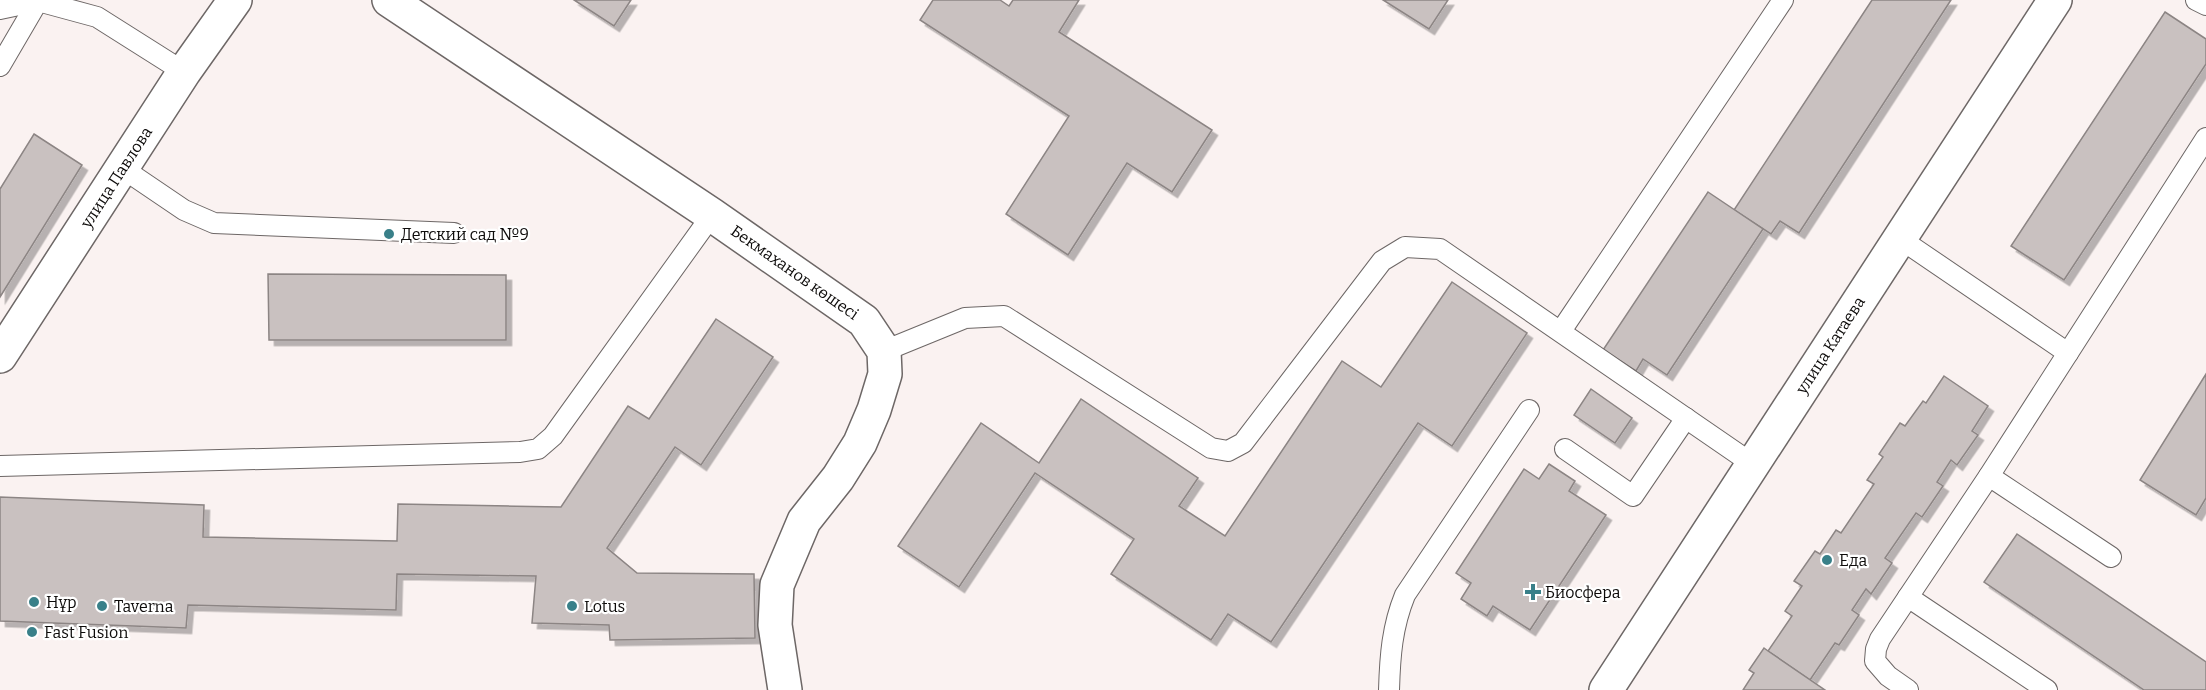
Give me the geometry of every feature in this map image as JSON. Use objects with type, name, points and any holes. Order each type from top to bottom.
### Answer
[{"type":"street","name":"улица Павлова","points":[[0,356],[184,72],[235,0]]},
{"type":"street","name":"Бекмаханов көшесі","points":[[389,0],[712,215],[864,321],[884,351]]},
{"type":"street","name":"улица Катаева","points":[[1606,690],[2055,0]]},
{"type":"street","points":[[785,690],[775,625],[777,585],[804,521],[838,478],[860,443],[874,410],[885,374],[884,351]]},
{"type":"lane","points":[[1561,331],[1783,0]]},
{"type":"lane","points":[[2196,0],[2206,5]]},
{"type":"lane","points":[[0,66],[38,1]]},
{"type":"lane","points":[[0,9],[38,1],[97,17],[184,72]]},
{"type":"lane","points":[[1908,690],[1888,676],[1875,661],[1880,639],[1989,476],[2206,138]]},
{"type":"lane","points":[[122,168],[184,210],[214,223],[453,233]]},
{"type":"lane","points":[[0,466],[508,453],[538,449],[553,436],[712,215]]},
{"type":"lane","points":[[1899,238],[2068,353]]},
{"type":"lane","points":[[884,351],[965,318],[1004,316],[1211,448],[1228,451],[1244,443],[1382,261],[1405,247],[1440,249],[1754,465]]},
{"type":"lane","points":[[1389,690],[1392,638],[1396,617],[1405,595],[1529,410]]},
{"type":"lane","points":[[1565,449],[1633,496],[1686,418]]},
{"type":"lane","points":[[1989,476],[2111,557]]},
{"type":"lane","points":[[1908,597],[2047,690]]},
{"type":"building","points":[[574,0],[631,0],[614,26]]},
{"type":"building","points":[[933,0],[1000,0],[1009,6],[1013,0],[1079,0],[1059,32],[1212,130],[1172,192],[1127,163],[1068,255],[1006,214],[1069,116],[920,20]]},
{"type":"building","points":[[1383,0],[1448,0],[1429,29]]},
{"type":"building","points":[[1872,0],[1951,0],[1799,233],[1780,221],[1771,234],[1734,210]]},
{"type":"building","points":[[2165,12],[2206,39],[2206,64],[2064,280],[2011,246]]},
{"type":"building","points":[[34,134],[82,165],[0,297],[0,189]]},
{"type":"building","points":[[1708,192],[1763,229],[1667,375],[1643,359],[1636,371],[1603,350]]},
{"type":"building","points":[[268,274],[506,275],[506,340],[269,340]]},
{"type":"building","points":[[1452,282],[1527,333],[1452,446],[1418,423],[1271,642],[1228,614],[1211,640],[1111,574],[1134,539],[1035,473],[959,587],[898,546],[981,423],[1039,463],[1081,399],[1198,478],[1179,506],[1225,536],[1342,361],[1381,387]]},
{"type":"building","points":[[716,319],[773,357],[701,465],[675,447],[607,548],[637,573],[754,574],[755,638],[610,640],[609,625],[532,623],[536,576],[397,574],[396,610],[188,605],[186,628],[0,621],[0,497],[204,505],[203,537],[397,541],[398,504],[561,507],[628,406],[649,419]]},
{"type":"building","points":[[2206,374],[2206,498],[2196,515],[2140,480]]},
{"type":"building","points":[[1944,376],[1988,406],[1972,431],[1978,435],[1957,465],[1951,460],[1937,482],[1943,486],[1922,517],[1916,513],[1885,558],[1892,563],[1871,594],[1866,589],[1852,610],[1859,615],[1839,645],[1835,643],[1810,680],[1768,651],[1792,616],[1785,611],[1802,586],[1794,581],[1815,551],[1820,554],[1836,530],[1841,533],[1874,484],[1867,480],[1883,457],[1879,454],[1900,423],[1905,426],[1923,401],[1926,403]]},
{"type":"building","points":[[1591,389],[1632,418],[1615,443],[1574,415]]},
{"type":"building","points":[[1549,464],[1575,481],[1569,491],[1606,515],[1530,630],[1493,606],[1487,616],[1461,599],[1471,583],[1456,573],[1524,469],[1539,479]]},
{"type":"building","points":[[2017,534],[2206,662],[2206,690],[2144,690],[1984,582]]},
{"type":"building","points":[[1764,648],[1825,690],[1743,690],[1754,673],[1749,670]]},
{"type":"place","name":"Детский сад №9","points":[[389,234]]},
{"type":"place","name":"Еда","points":[[1827,560]]},
{"type":"place","name":"Биосфера","points":[[1533,592]]},
{"type":"place","name":"Нұр","points":[[34,602]]},
{"type":"place","name":"Taverna","points":[[102,606]]},
{"type":"place","name":"Lotus","points":[[572,606]]},
{"type":"place","name":"Fast Fusion","points":[[32,632]]}]
